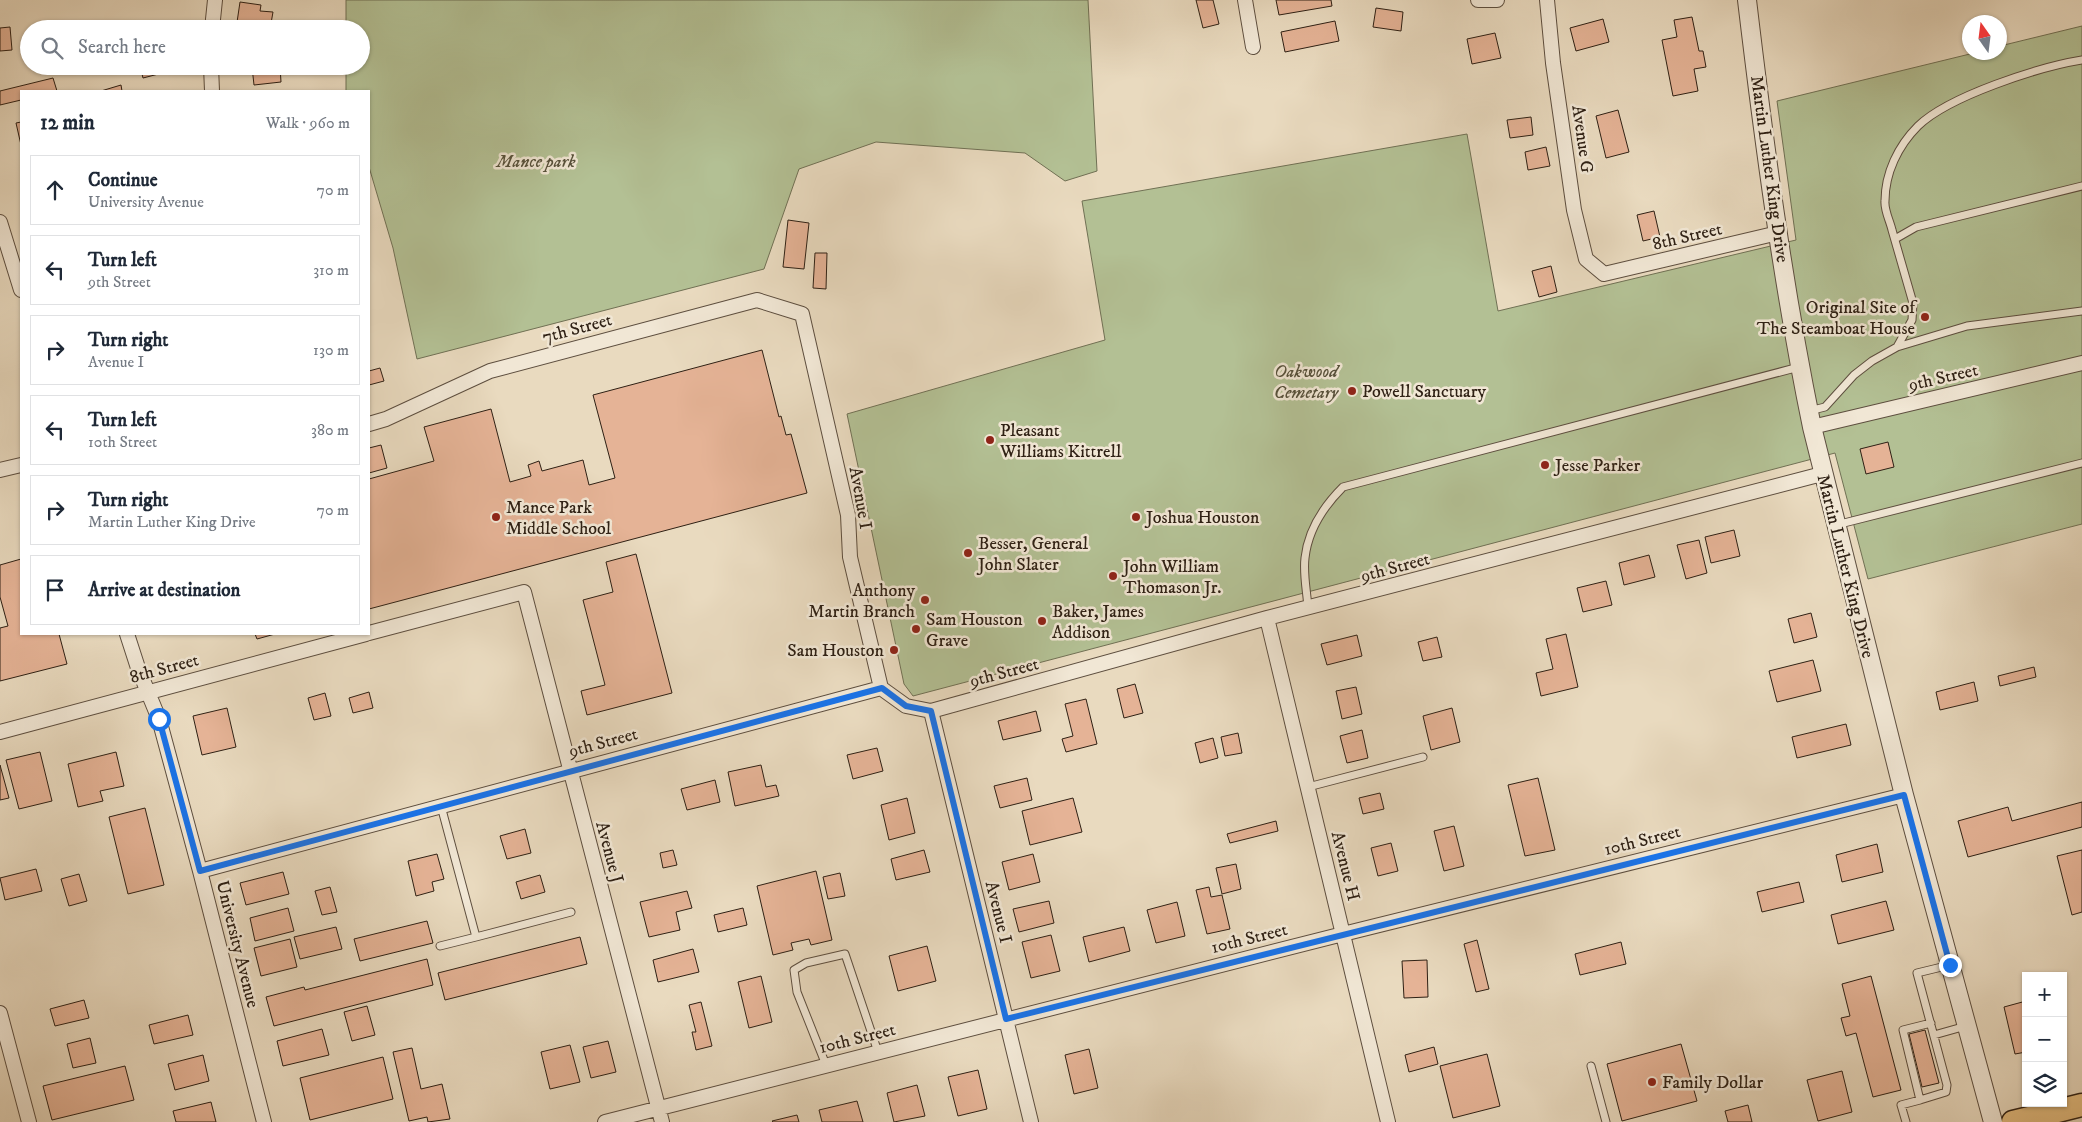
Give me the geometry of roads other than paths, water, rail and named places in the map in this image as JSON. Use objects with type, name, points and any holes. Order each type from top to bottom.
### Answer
[{"type":"main road","points":[[2016,1122],[2082,1105]]},
{"type":"street","points":[[213,20],[216,0]]},
{"type":"street","points":[[1245,0],[1252,47]]},
{"type":"street","points":[[1478,0],[1497,0]]},
{"type":"street","name":"Avenue G","points":[[1547,0],[1553,63],[1574,210],[1586,259],[1604,274]]},
{"type":"street","name":"Martin Luther King Drive","points":[[1747,0],[1778,234],[1799,367],[1822,474],[1904,795],[1993,1122]]},
{"type":"street","points":[[211,75],[212,90]]},
{"type":"street","points":[[0,222],[20,287]]},
{"type":"street","name":"8th Street","points":[[1604,274],[1778,234]]},
{"type":"street","name":"7th Street","points":[[370,424],[386,419],[490,371],[757,300],[802,314]]},
{"type":"street","name":"Avenue I","points":[[802,314],[848,515],[850,557],[882,688]]},
{"type":"street","name":"9th Street","points":[[1810,419],[2082,363]]},
{"type":"street","points":[[0,470],[20,465]]},
{"type":"street","name":"9th Street","points":[[200,871],[570,770],[882,688],[906,706],[931,711],[1267,618],[1308,609],[1822,474]]},
{"type":"street","name":"8th Street","points":[[370,632],[524,592]]},
{"type":"street","name":"Avenue J","points":[[524,592],[662,1122]]},
{"type":"street","name":"Avenue H","points":[[1267,618],[1388,1122]]},
{"type":"street","name":"University Avenue","points":[[127,635],[138,668],[159,719],[264,1122]]},
{"type":"street","name":"8th Street","points":[[0,732],[360,635]]},
{"type":"street","name":"Avenue I","points":[[931,711],[1031,1122]]},
{"type":"street","name":"10th Street","points":[[605,1122],[1343,934],[1904,795]]},
{"type":"street","points":[[0,1013],[29,1122]]},
{"type":"lane","points":[[1898,347],[1912,320],[1913,303],[1884,204],[1886,185],[1900,149],[1918,126],[1936,113],[2001,83],[2042,69],[2082,60]]},
{"type":"lane","points":[[1895,239],[1916,227],[2082,186]]},
{"type":"lane","points":[[1810,419],[1825,407],[1854,376],[1872,362],[1898,347],[1967,326],[2082,312]]},
{"type":"lane","points":[[1308,609],[1305,558],[1307,550],[1314,527],[1327,503],[1343,487],[1799,367]]},
{"type":"lane","points":[[1835,525],[2082,462]]},
{"type":"lane","points":[[1308,787],[1422,757]]},
{"type":"lane","points":[[440,806],[476,937]]},
{"type":"lane","points":[[440,946],[571,912]]},
{"type":"lane","points":[[826,1065],[797,992],[794,970],[806,963],[845,954],[878,1052]]},
{"type":"lane","points":[[1906,1122],[1901,1105],[1946,1092],[1947,1085],[1938,1065],[1933,1046],[1934,1035],[1917,973],[1950,965]]},
{"type":"lane","points":[[1920,1100],[1916,1071],[1903,1030],[1931,1023]]},
{"type":"lane","points":[[1934,1035],[1966,1026]]},
{"type":"lane","points":[[1591,1066],[1606,1122]]},
{"type":"place","name":"Original Site of The Steamboat House","points":[[1925,317]]},
{"type":"place","name":"Powell Sanctuary","points":[[1352,391]]},
{"type":"place","name":"Pleasant Williams Kittrell","points":[[990,440]]},
{"type":"place","name":"Jesse Parker","points":[[1545,465]]},
{"type":"place","name":"Mance Park Middle School","points":[[496,517]]},
{"type":"place","name":"Joshua Houston","points":[[1136,517]]},
{"type":"place","name":"Besser, General John Slater","points":[[968,553]]},
{"type":"place","name":"John William Thomason Jr.","points":[[1113,576]]},
{"type":"place","name":"Anthony Martin Branch","points":[[925,600]]},
{"type":"place","name":"Baker, James Addison","points":[[1042,621]]},
{"type":"place","name":"Sam Houston Grave","points":[[916,629]]},
{"type":"place","name":"Sam Houston","points":[[894,650]]},
{"type":"place","name":"Family Dollar","points":[[1652,1082]]},
{"type":"park label","name":"Mance park","points":[[536,161]]},
{"type":"park label","name":"Oakwood Cemetary","points":[[1306,381]]}]
